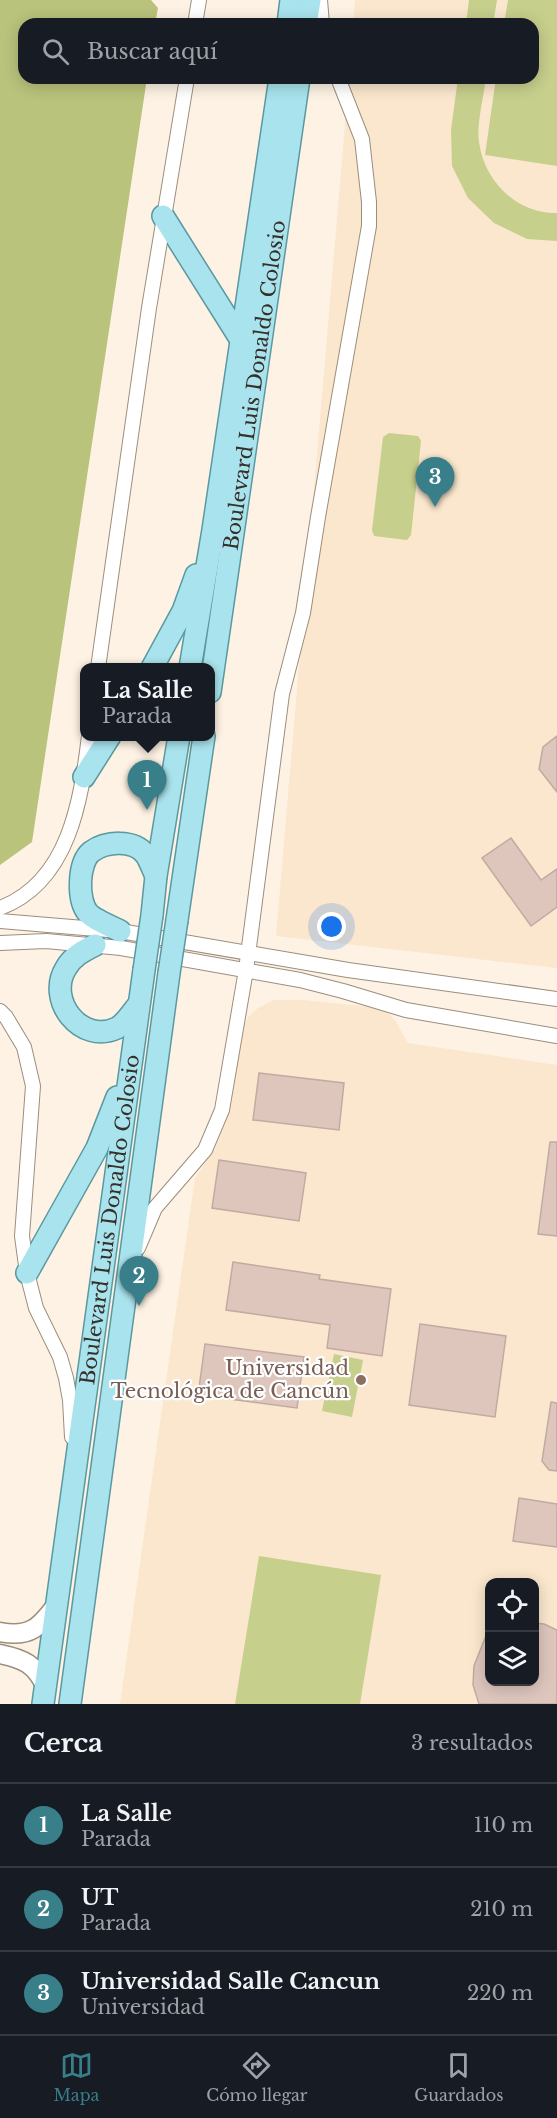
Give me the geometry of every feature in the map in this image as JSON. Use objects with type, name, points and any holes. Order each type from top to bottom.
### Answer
[{"type":"main road","points":[[289,18],[291,0]]},
{"type":"main road","points":[[307,18],[310,0]]},
{"type":"main road","name":"Boulevard Luis Donaldo Colosio","points":[[191,663],[213,530],[279,84]]},
{"type":"main road","name":"Boulevard Luis Donaldo Colosio","points":[[214,663],[297,84]]},
{"type":"main road","points":[[164,216],[241,340]]},
{"type":"main road","points":[[155,663],[183,611],[213,530]]},
{"type":"main road","points":[[84,777],[107,741]]},
{"type":"main road","name":"Boulevard Luis Donaldo Colosio","points":[[44,1695],[156,876],[178,741]]},
{"type":"main road","name":"Boulevard Luis Donaldo Colosio","points":[[70,1704],[169,973],[203,741]]},
{"type":"main road","points":[[120,932],[88,913],[80,894],[81,871],[90,853],[109,844],[130,844],[146,854],[156,876]]},
{"type":"main road","points":[[94,945],[76,955],[64,970],[61,989],[65,1012],[82,1028],[101,1032],[118,1028],[139,1004]]},
{"type":"main road","points":[[27,1273],[104,1134],[132,1054]]},
{"type":"street","points":[[196,18],[199,0]]},
{"type":"street","points":[[320,0],[322,18]]},
{"type":"street","points":[[99,663],[164,216],[186,84]]},
{"type":"street","points":[[131,1263],[155,1208],[205,1150],[222,1110],[246,970],[282,694],[303,613],[369,226],[369,202],[362,140],[340,84]]},
{"type":"street","points":[[0,908],[14,903],[37,887],[57,860],[71,828],[84,777],[88,741]]},
{"type":"street","points":[[0,921],[120,932],[247,954],[557,999]]},
{"type":"street","points":[[0,943],[46,941],[94,945],[246,970],[343,991],[406,1010],[557,1036]]},
{"type":"street","points":[[0,1011],[24,1047],[33,1086],[22,1236],[27,1273],[36,1308],[60,1357],[66,1378],[72,1428],[70,1514]]},
{"type":"street","points":[[0,1632],[23,1634],[44,1622],[57,1604]]},
{"type":"street","points":[[0,1654],[28,1662],[41,1677],[44,1695]]},
{"type":"shaded area","points":[[355,0],[557,0],[557,968],[276,936],[348,84],[539,84],[539,18],[354,18]]},
{"type":"shaded area","name":"Universidad Tecnológica de Cancún","points":[[274,1000],[302,1000],[382,1008],[395,1020],[408,1043],[557,1065],[557,1704],[120,1704],[195,1178],[215,1149],[228,1117],[242,1030],[249,1016],[258,1008]]},
{"type":"green space","points":[[0,0],[151,0],[158,8],[156,18],[18,18],[18,84],[146,84],[32,842],[0,865]]},
{"type":"green space","points":[[469,0],[497,0],[494,18],[467,18]]},
{"type":"green space","points":[[508,0],[557,0],[557,166],[485,155],[495,84],[539,84],[539,18],[505,18]]},
{"type":"green space","points":[[457,84],[485,84],[478,136],[482,156],[488,170],[495,182],[516,201],[542,212],[557,213],[557,241],[527,239],[494,223],[468,198],[452,166],[451,130]]},
{"type":"green space","points":[[389,433],[418,436],[421,441],[411,535],[407,540],[374,536],[372,530],[383,437]]},
{"type":"green space","points":[[334,1354],[363,1360],[352,1417],[322,1411]]},
{"type":"green space","points":[[259,1556],[381,1575],[360,1704],[235,1704]]},
{"type":"building","points":[[557,736],[557,792],[539,769],[543,747]]},
{"type":"building","points":[[511,838],[541,880],[557,869],[557,907],[531,926],[482,858]]},
{"type":"building","points":[[259,1073],[344,1083],[339,1130],[253,1120]]},
{"type":"building","points":[[550,1142],[557,1142],[557,1236],[538,1234]]},
{"type":"building","points":[[219,1160],[306,1173],[299,1221],[212,1208]]},
{"type":"building","points":[[233,1262],[320,1275],[319,1279],[391,1289],[382,1356],[327,1348],[330,1325],[226,1310]]},
{"type":"building","points":[[420,1324],[506,1336],[495,1417],[409,1405]]},
{"type":"building","points":[[205,1344],[304,1357],[297,1408],[198,1395]]},
{"type":"building","points":[[551,1402],[557,1403],[557,1471],[549,1470],[542,1461]]},
{"type":"building","points":[[519,1498],[557,1504],[557,1547],[513,1541]]},
{"type":"building","points":[[539,1624],[544,1624],[557,1630],[557,1704],[479,1704],[473,1685],[474,1666],[485,1638],[485,1686],[539,1686]]},
{"type":"place","name":"Universidad Salle Cancun","points":[[435,507]]},
{"type":"place","name":"La Salle","points":[[147,810]]},
{"type":"place","name":"UT","points":[[139,1306]]},
{"type":"place","name":"Universidad Tecnológica de Cancún","points":[[361,1380]]}]
